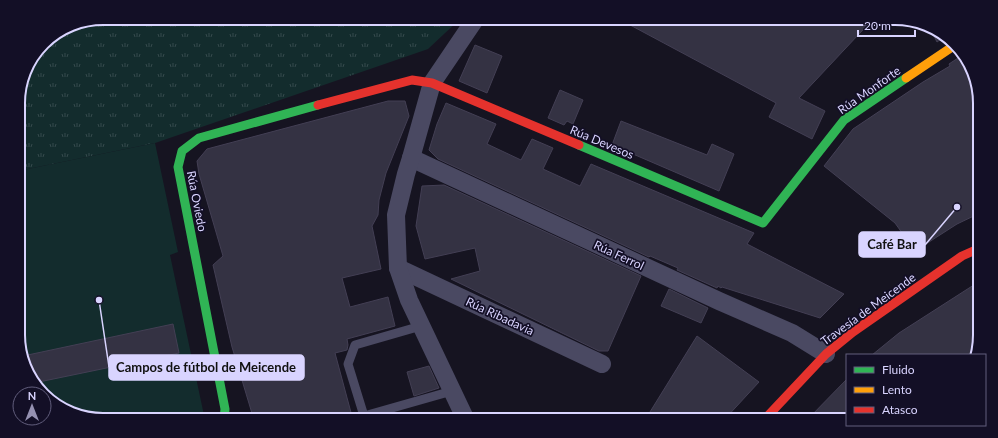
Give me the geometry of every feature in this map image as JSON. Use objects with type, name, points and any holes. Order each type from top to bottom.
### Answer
[{"type":"street","points":[[463,413],[409,300],[398,268],[396,214],[432,83],[471,25]]},
{"type":"street","name":"Rúa Monforte","points":[[763,223],[844,120],[951,49]]},
{"type":"street","name":"Rúa Oviedo","points":[[225,413],[178,167],[182,151],[199,138],[412,80],[432,83]]},
{"type":"street","name":"Rúa Devesos","points":[[432,83],[763,223]]},
{"type":"street","name":"Rúa Ferrol","points":[[411,158],[719,301],[792,333],[826,354]]},
{"type":"street","name":"Travesía de Meicende","points":[[771,413],[826,354],[853,332],[962,256],[973,251]]},
{"type":"street","name":"Rúa Ribadavia","points":[[398,268],[602,364]]},
{"type":"lane","points":[[363,413],[348,364],[355,345],[421,326]]},
{"type":"lane","points":[[375,413],[452,391]]},
{"type":"green space","points":[[103,25],[454,25],[428,49],[155,143],[25,170],[25,98],[31,73],[41,55],[51,44],[68,33],[78,29]]},
{"type":"green space","points":[[155,143],[178,252],[170,255],[204,413],[98,413],[87,412],[73,407],[55,397],[52,394],[52,386],[44,386],[35,374],[28,355],[25,335],[25,170]]},
{"type":"building","points":[[630,25],[867,25],[799,98],[825,111],[812,139],[769,117],[776,103]]},
{"type":"building","points":[[933,35],[941,39],[937,42]]},
{"type":"building","points":[[475,45],[502,56],[487,93],[459,81]]},
{"type":"building","points":[[959,58],[967,73],[972,92],[973,216],[957,224],[915,251],[895,223],[824,166],[853,129],[923,82],[950,66],[949,64]]},
{"type":"building","points":[[560,90],[583,100],[573,124],[567,121],[564,125],[548,118]]},
{"type":"building","points":[[388,101],[405,101],[409,116],[386,173],[379,200],[378,215],[372,226],[381,269],[342,278],[350,307],[388,297],[395,326],[347,339],[347,350],[335,353],[351,413],[252,413],[232,347],[213,265],[223,256],[199,174],[197,161],[207,149]]},
{"type":"building","points":[[446,103],[496,124],[487,144],[521,160],[532,139],[553,148],[543,169],[580,186],[591,164],[754,233],[747,244],[844,294],[820,318],[722,287],[721,288],[718,286],[717,288],[677,270],[678,268],[650,256],[649,257],[438,159],[429,150],[437,124]]},
{"type":"building","points":[[621,121],[707,155],[712,144],[734,154],[719,191],[612,145]]},
{"type":"building","points":[[444,185],[641,276],[608,351],[599,351],[451,279],[480,271],[475,248],[425,259],[416,226],[422,186]]},
{"type":"building","points":[[973,285],[973,340],[970,354],[873,354],[899,333]]},
{"type":"building","points":[[669,289],[708,308],[701,323],[661,306]]},
{"type":"building","points":[[173,324],[179,353],[40,382],[35,374],[28,355]]},
{"type":"building","points":[[697,336],[759,382],[730,413],[649,413]]},
{"type":"building","points":[[429,366],[439,388],[414,396],[407,372]]},
{"type":"building","points":[[846,380],[846,413],[814,413]]},
{"type":"traffic: fast","points":[[579,145],[763,223],[844,120],[906,78]]},
{"type":"traffic: fast","points":[[225,413],[178,167],[182,151],[199,138],[318,105]]},
{"type":"traffic: slow","points":[[906,78],[950,48]]},
{"type":"traffic: jam","points":[[318,105],[412,80],[432,83],[579,145]]},
{"type":"traffic: jam","points":[[771,413],[826,354],[853,332],[962,256],[973,251]]},
{"type":"place","name":"Café Bar","points":[[957,207]]},
{"type":"place","name":"Campos de fútbol de Meicende","points":[[99,300]]}]
